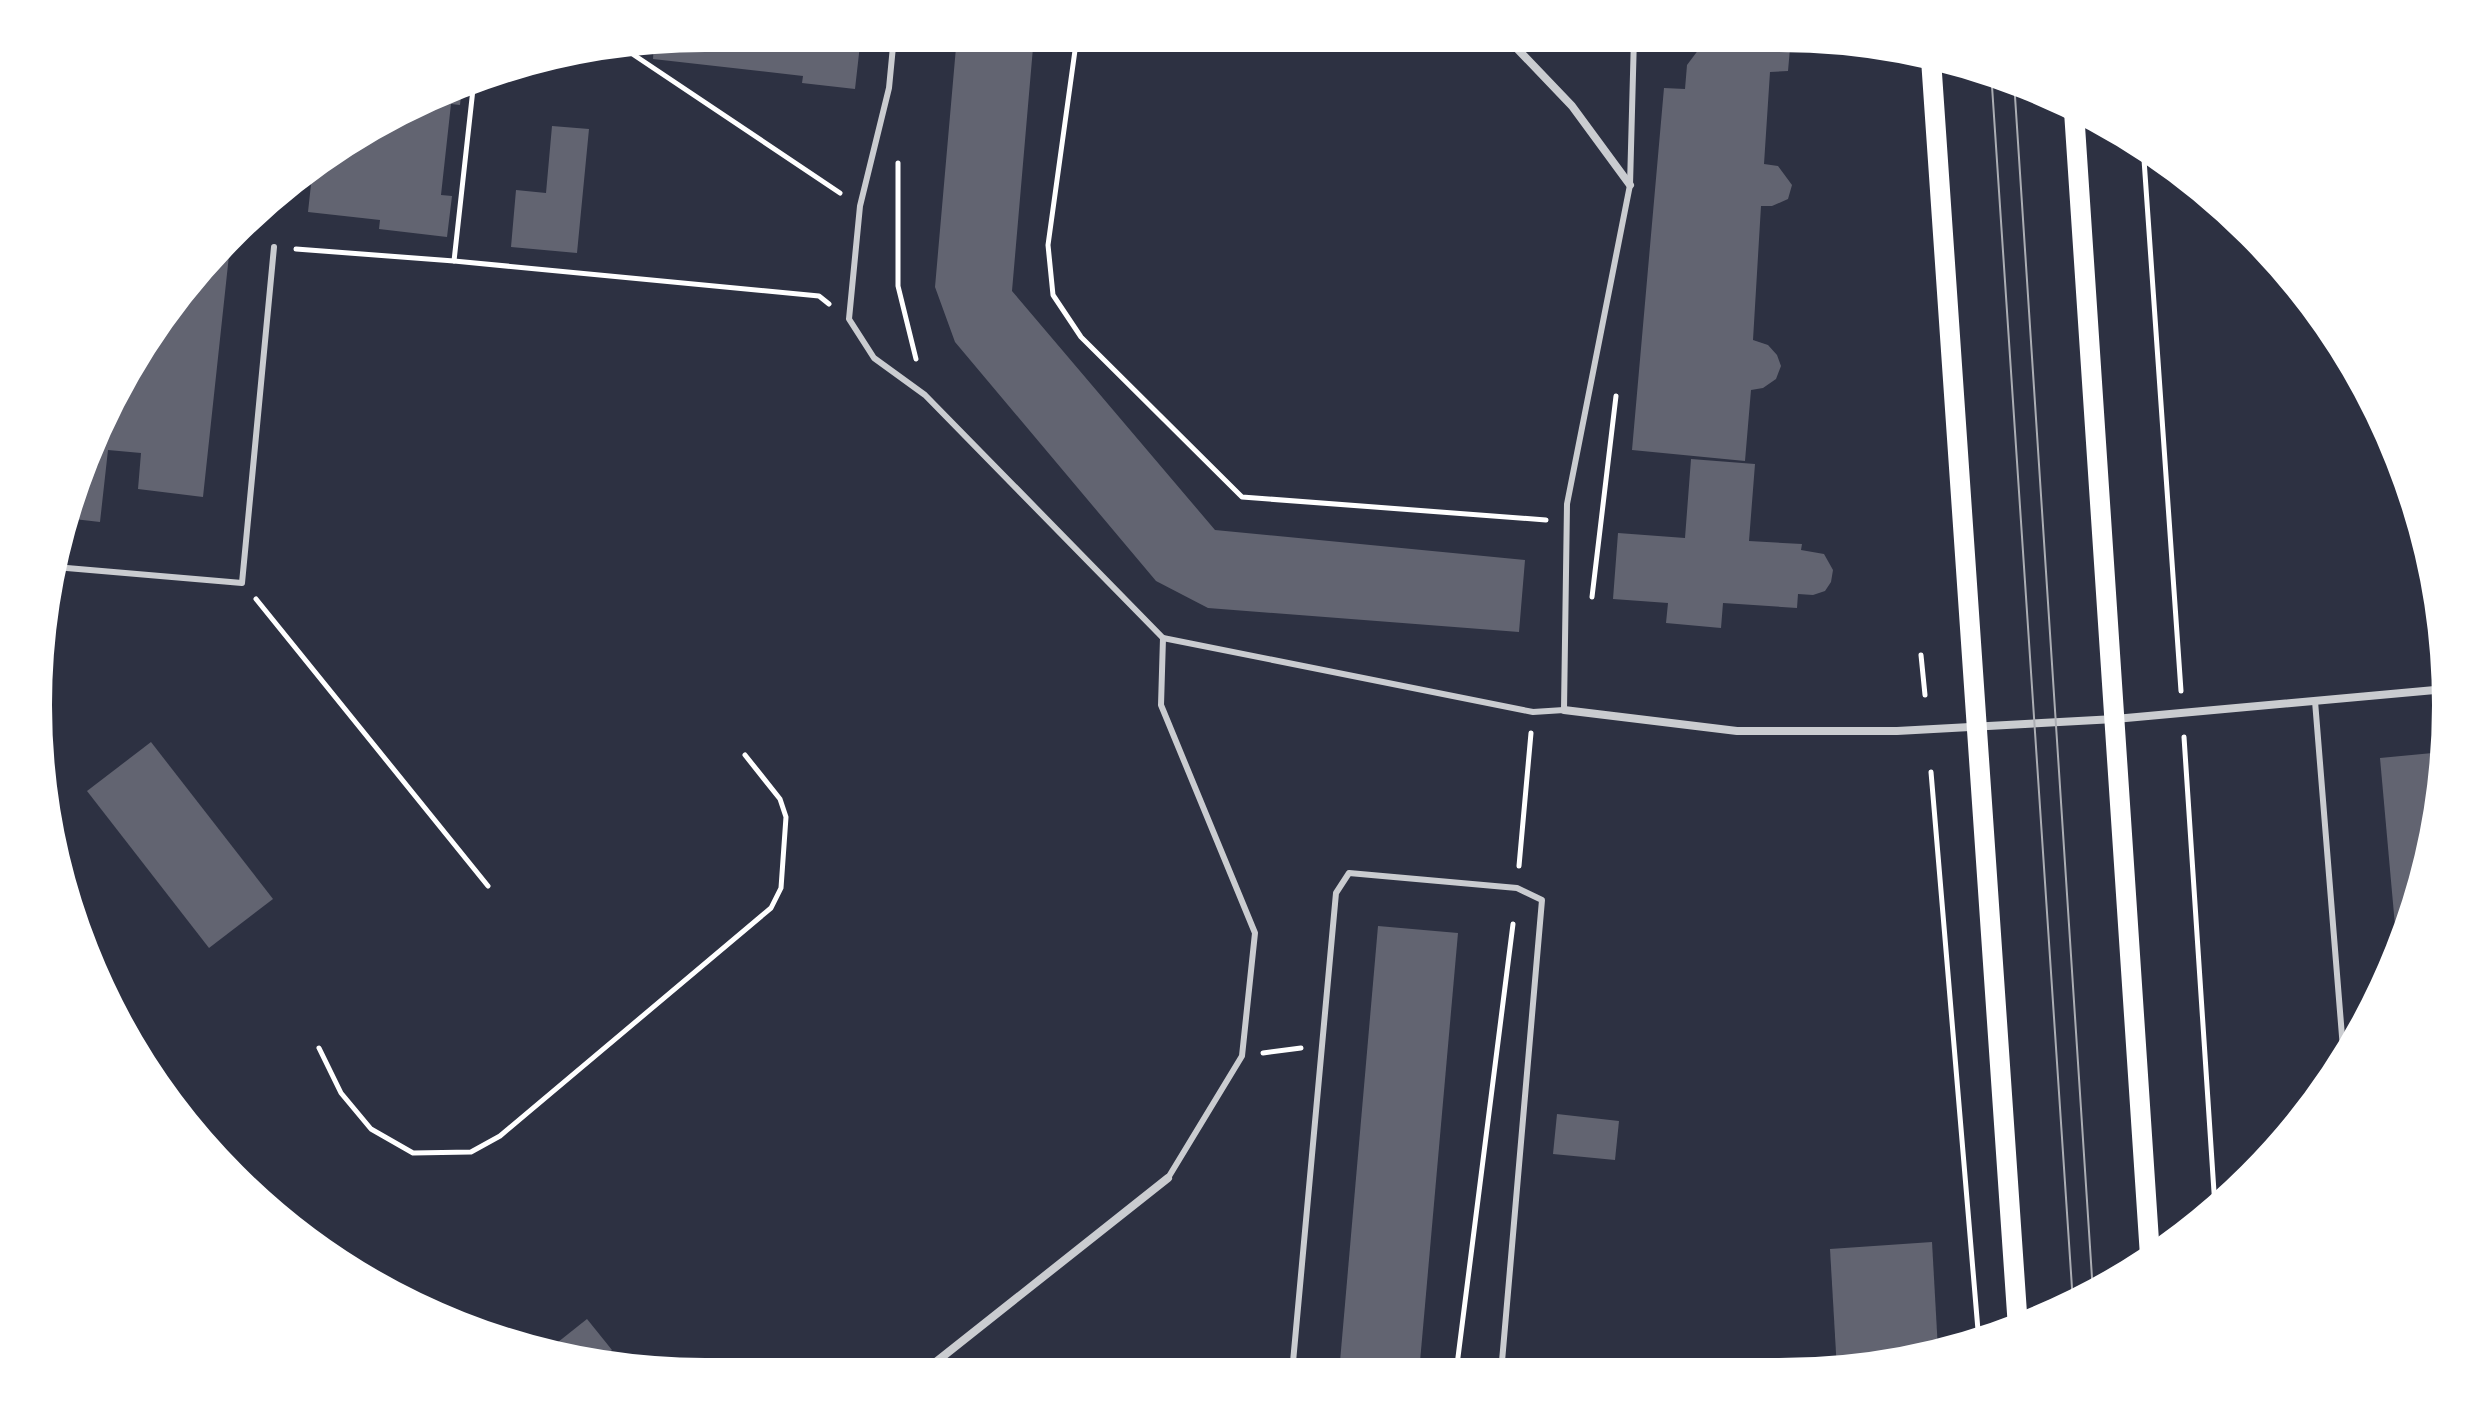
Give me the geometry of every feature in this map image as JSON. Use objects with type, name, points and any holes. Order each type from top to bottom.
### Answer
[{"type":"main road","points":[[1932,68],[2017,1315]]},
{"type":"main road","points":[[2075,121],[2115,719],[2155,1241]]},
{"type":"street","points":[[1518,50],[1572,106],[1630,185]]},
{"type":"street","points":[[1564,710],[1737,731],[1897,731],[2115,719],[2434,690]]},
{"type":"street","points":[[938,1360],[1168,1178]]},
{"type":"lane","points":[[893,50],[889,88],[860,206],[849,319],[874,358],[925,395],[1163,638],[1533,712],[1564,710],[1567,504],[1630,185],[1634,50]]},
{"type":"lane","points":[[65,568],[242,583],[274,247]]},
{"type":"lane","points":[[1163,638],[1161,705],[1255,933],[1242,1056],[1168,1178]]},
{"type":"lane","points":[[2315,701],[2342,1038]]},
{"type":"lane","points":[[1293,1360],[1336,893],[1349,873],[1517,888],[1542,900],[1502,1360]]},
{"type":"path","points":[[1075,50],[1048,245],[1053,295],[1081,337],[1242,497],[1566,522]]},
{"type":"path","points":[[633,54],[860,206]]},
{"type":"path","points":[[454,261],[473,93]]},
{"type":"path","points":[[898,154],[898,286],[925,395]]},
{"type":"path","points":[[2144,161],[2214,1194]]},
{"type":"path","points":[[274,247],[819,296],[849,319]]},
{"type":"path","points":[[242,583],[488,886]]},
{"type":"path","points":[[1921,655],[1925,695]]},
{"type":"path","points":[[1458,1360],[1517,888],[1533,712]]},
{"type":"path","points":[[319,1048],[341,1093],[371,1129],[413,1153],[471,1152],[500,1136],[771,908],[781,888],[786,817],[780,799],[745,755]]},
{"type":"path","points":[[1931,772],[1978,1329]]},
{"type":"path","points":[[1242,1056],[1322,1045]]},
{"type":"building","points":[[859,50],[855,89],[802,83],[803,76],[653,59],[653,52],[662,51]]},
{"type":"building","points":[[956,50],[1033,50],[1012,291],[1215,530],[1525,560],[1519,632],[1208,608],[1156,581],[955,342],[935,287]]},
{"type":"building","points":[[1698,50],[1790,50],[1788,71],[1770,72],[1764,164],[1778,166],[1792,185],[1788,199],[1772,206],[1761,206],[1753,340],[1768,345],[1781,366],[1776,379],[1763,388],[1751,390],[1745,461],[1632,450],[1664,88],[1685,89],[1687,65]]},
{"type":"building","points":[[461,97],[460,105],[451,104],[441,195],[452,196],[447,237],[379,229],[380,220],[308,212],[311,181],[377,138]]},
{"type":"building","points":[[552,126],[589,129],[577,253],[511,247],[516,190],[546,193]]},
{"type":"building","points":[[229,256],[203,497],[138,489],[141,453],[108,450],[100,522],[77,519],[100,454],[118,415],[160,341],[185,306]]},
{"type":"building","points":[[1691,459],[1755,464],[1749,541],[1802,544],[1801,550],[1824,554],[1833,570],[1831,582],[1825,591],[1813,595],[1798,594],[1797,608],[1723,603],[1721,628],[1666,623],[1668,603],[1613,599],[1618,533],[1685,538]]},
{"type":"building","points":[[151,742],[273,899],[209,948],[87,791]]},
{"type":"building","points":[[2432,753],[2412,875],[2395,926],[2380,758]]},
{"type":"building","points":[[1378,926],[1458,933],[1420,1360],[1340,1360]]},
{"type":"building","points":[[1557,1114],[1619,1121],[1615,1160],[1553,1154]]},
{"type":"building","points":[[1932,1242],[1937,1340],[1836,1357],[1830,1249]]},
{"type":"building","points":[[587,1319],[612,1350],[609,1352],[557,1343]]},
{"type":"tram line","points":[[1992,86],[2072,1290]]},
{"type":"tram line","points":[[2015,94],[2092,1280]]}]
